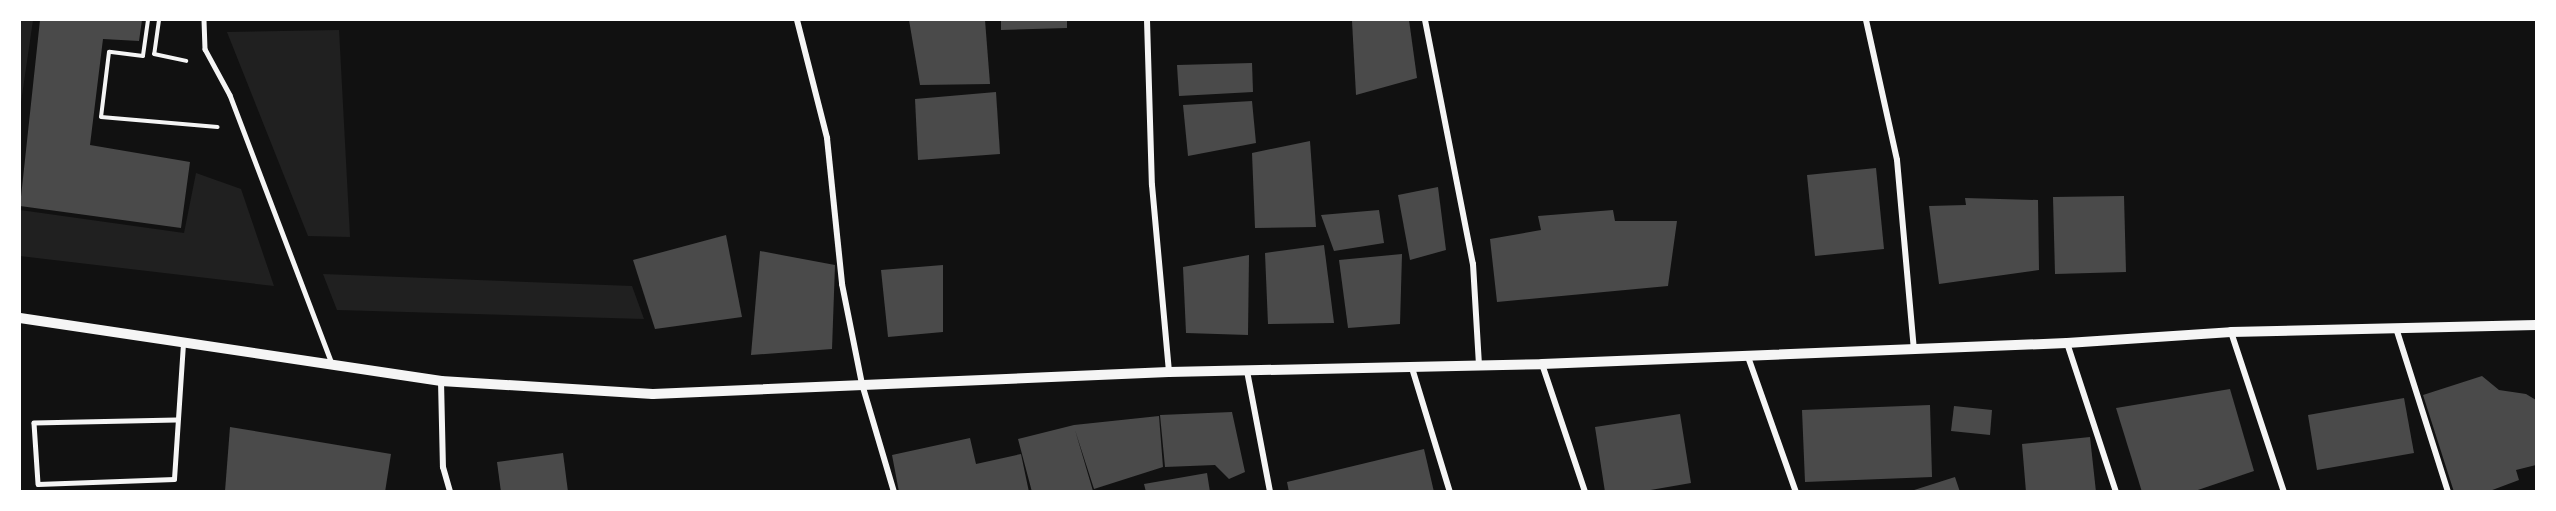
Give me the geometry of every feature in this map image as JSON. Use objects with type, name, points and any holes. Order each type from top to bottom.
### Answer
[{"type":"street","points":[[797,20],[827,138],[842,284],[862,384],[894,492]]},
{"type":"street","points":[[1147,20],[1152,185],[1169,372]]},
{"type":"street","points":[[1425,20],[1473,264],[1479,365]]},
{"type":"street","points":[[1866,20],[1897,160],[1914,350]]},
{"type":"street","points":[[20,318],[441,381],[653,394],[1169,372],[1412,368],[1542,364],[1747,353],[1914,350],[2230,332],[2536,325]]},
{"type":"street","points":[[2396,328],[2448,492]]},
{"type":"street","points":[[2230,332],[2284,492]]},
{"type":"street","points":[[2067,343],[2116,492]]},
{"type":"street","points":[[1747,353],[1796,492]]},
{"type":"street","points":[[1542,364],[1585,492]]},
{"type":"street","points":[[1412,368],[1450,492]]},
{"type":"street","points":[[1247,371],[1270,492]]},
{"type":"street","points":[[441,381],[443,467],[450,492]]},
{"type":"lane","points":[[204,20],[205,49],[230,95],[332,364]]},
{"type":"lane","points":[[176,420],[34,423],[38,484],[174,480],[176,420],[183,341]]},
{"type":"path","points":[[148,20],[144,56],[109,52],[101,117],[227,128]]},
{"type":"shaded area","points":[[20,20],[33,20],[20,109]]},
{"type":"shaded area","points":[[339,30],[350,237],[308,236],[227,32]]},
{"type":"shaded area","points":[[196,173],[241,189],[274,286],[20,256],[20,210],[184,233]]},
{"type":"shaded area","points":[[323,274],[632,286],[644,319],[337,310]]},
{"type":"building","points":[[40,20],[142,20],[139,41],[103,39],[90,145],[190,162],[181,228],[20,206]]},
{"type":"building","points":[[909,20],[985,20],[990,84],[920,85]]},
{"type":"building","points":[[1001,20],[1067,20],[1067,28],[1001,30]]},
{"type":"building","points":[[1409,20],[1417,78],[1356,95],[1352,21]]},
{"type":"building","points":[[1252,63],[1253,92],[1179,96],[1177,65]]},
{"type":"building","points":[[996,92],[1000,154],[918,160],[915,99]]},
{"type":"building","points":[[1252,101],[1256,143],[1188,156],[1183,105]]},
{"type":"building","points":[[1310,141],[1316,227],[1255,228],[1252,153]]},
{"type":"building","points":[[1876,168],[1884,249],[1815,256],[1807,175]]},
{"type":"building","points":[[1438,187],[1446,250],[1410,260],[1398,195]]},
{"type":"building","points":[[2124,196],[2126,272],[2055,274],[2053,197]]},
{"type":"building","points":[[1965,198],[2038,200],[2039,270],[1939,284],[1929,206],[1966,205]]},
{"type":"building","points":[[1379,210],[1384,243],[1334,251],[1321,215]]},
{"type":"building","points":[[1613,210],[1615,221],[1677,221],[1668,286],[1497,302],[1490,239],[1541,230],[1538,216]]},
{"type":"building","points":[[726,235],[742,317],[655,329],[633,260]]},
{"type":"building","points":[[1324,245],[1334,323],[1268,324],[1265,253]]},
{"type":"building","points":[[760,251],[835,265],[832,349],[751,355]]},
{"type":"building","points":[[1402,254],[1400,324],[1348,328],[1339,260]]},
{"type":"building","points":[[1249,255],[1248,335],[1186,333],[1183,267]]},
{"type":"building","points":[[943,265],[943,332],[888,337],[881,270]]},
{"type":"building","points":[[2482,376],[2499,390],[2526,394],[2536,400],[2536,465],[2516,470],[2519,480],[2487,492],[2454,492],[2423,395]]},
{"type":"building","points":[[2230,389],[2254,471],[2192,492],[2142,492],[2116,408]]},
{"type":"building","points":[[2404,398],[2414,453],[2317,470],[2308,415]]},
{"type":"building","points":[[1930,405],[1932,477],[1805,482],[1802,410]]},
{"type":"building","points":[[1954,406],[1992,410],[1990,435],[1951,431]]},
{"type":"building","points":[[1232,412],[1245,472],[1229,479],[1215,465],[1165,467],[1160,415]]},
{"type":"building","points":[[1680,414],[1691,483],[1639,492],[1605,492],[1595,427]]},
{"type":"building","points":[[1159,416],[1163,467],[1094,489],[1075,430],[1093,491],[1032,492],[1018,439],[1074,425]]},
{"type":"building","points":[[230,427],[391,454],[385,492],[225,491]]},
{"type":"building","points":[[2090,437],[2096,492],[2026,492],[2022,444]]},
{"type":"building","points":[[970,438],[976,464],[1021,454],[1029,492],[899,492],[892,455]]},
{"type":"building","points":[[1424,449],[1434,492],[1289,492],[1287,482]]},
{"type":"building","points":[[563,453],[568,492],[501,492],[497,462]]},
{"type":"building","points":[[1207,473],[1210,492],[1146,492],[1144,484]]},
{"type":"building","points":[[1955,477],[1960,492],[1911,492],[1911,491]]}]
